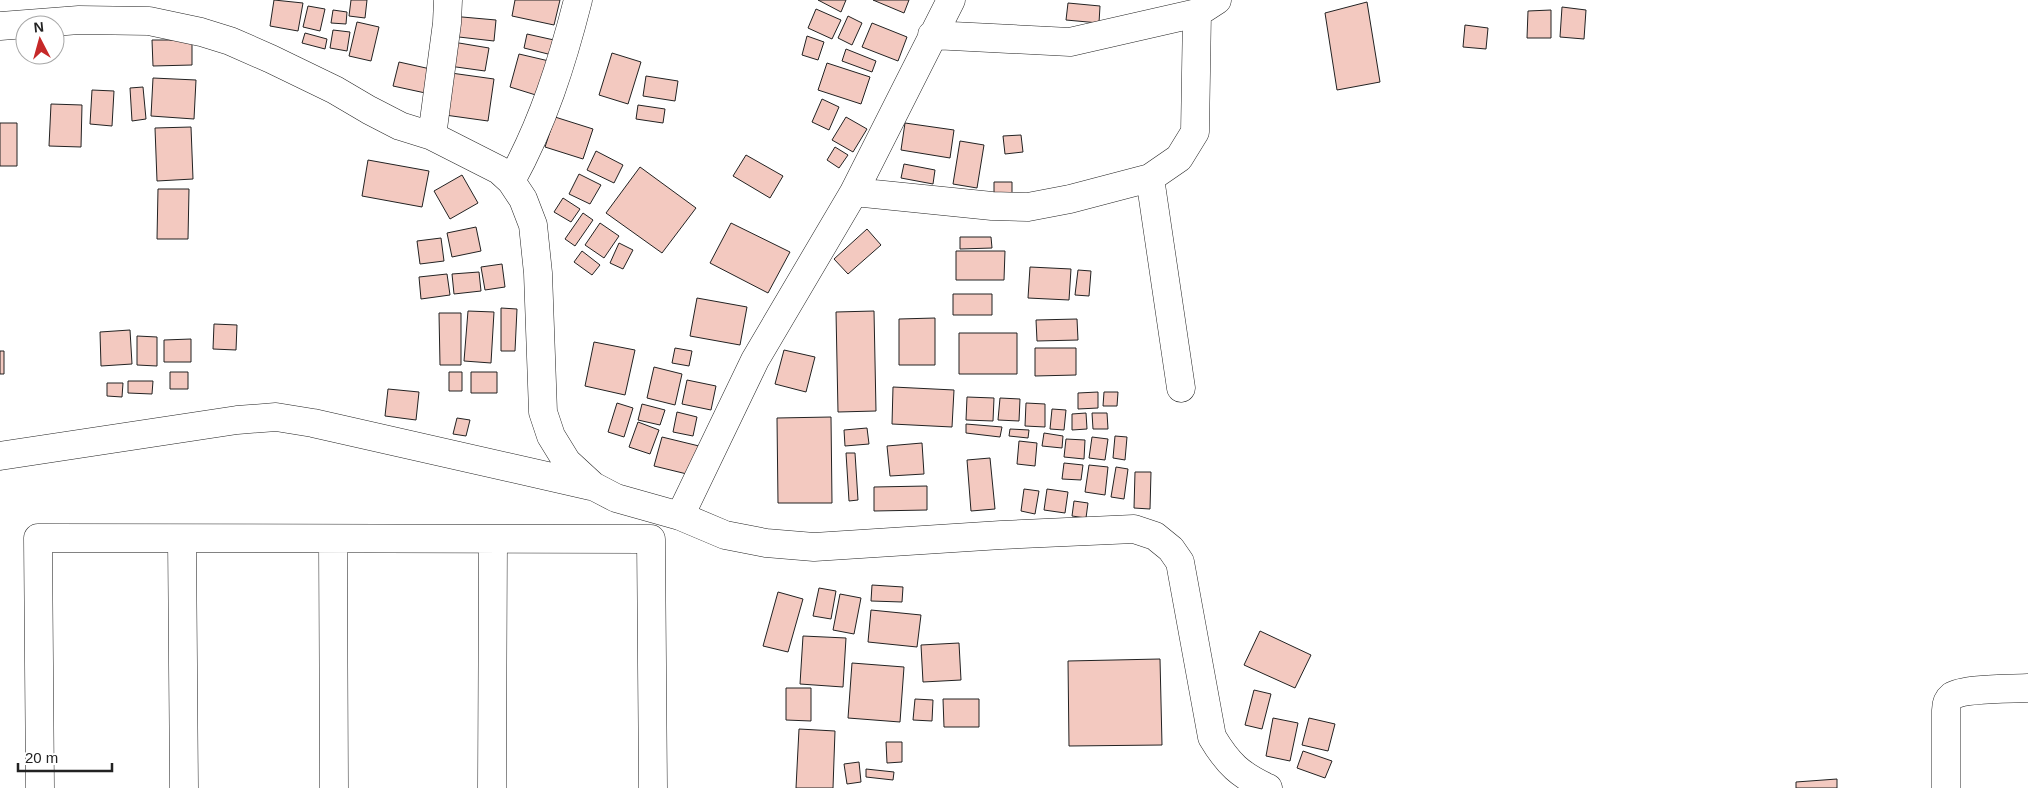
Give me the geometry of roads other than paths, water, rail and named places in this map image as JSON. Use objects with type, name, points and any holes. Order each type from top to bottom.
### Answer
[{"type":"street","points":[[432,136],[448,23],[448,0]]},
{"type":"street","points":[[511,181],[538,126],[556,78],[578,0]]},
{"type":"street","points":[[680,516],[755,360],[854,192],[932,35],[952,0]]},
{"type":"street","points":[[854,192],[992,206],[1028,207],[1070,199],[1150,178],[1166,165],[1179,158],[1195,132],[1207,6],[1070,42],[932,35]]},
{"type":"street","points":[[0,26],[79,10],[201,32],[230,41],[335,90],[400,126],[432,136],[499,170],[511,181],[523,199],[533,225],[538,273],[543,412],[551,436],[567,462],[593,486]]},
{"type":"street","points":[[1150,178],[1181,388]]},
{"type":"street","points":[[0,456],[237,420],[276,417],[312,423],[593,486],[616,498],[680,516],[725,534],[766,543],[814,546],[1134,529],[1155,536],[1171,548],[1180,562],[1212,737],[1225,759],[1250,780],[1268,788]]},
{"type":"street","points":[[40,788],[38,538],[651,539],[653,788]]},
{"type":"street","points":[[182,539],[184,788]]},
{"type":"street","points":[[332,539],[334,788]]},
{"type":"street","points":[[492,788],[493,539]]},
{"type":"street","points":[[1946,788],[1946,703],[1950,698],[1964,692],[2028,688]]}]
